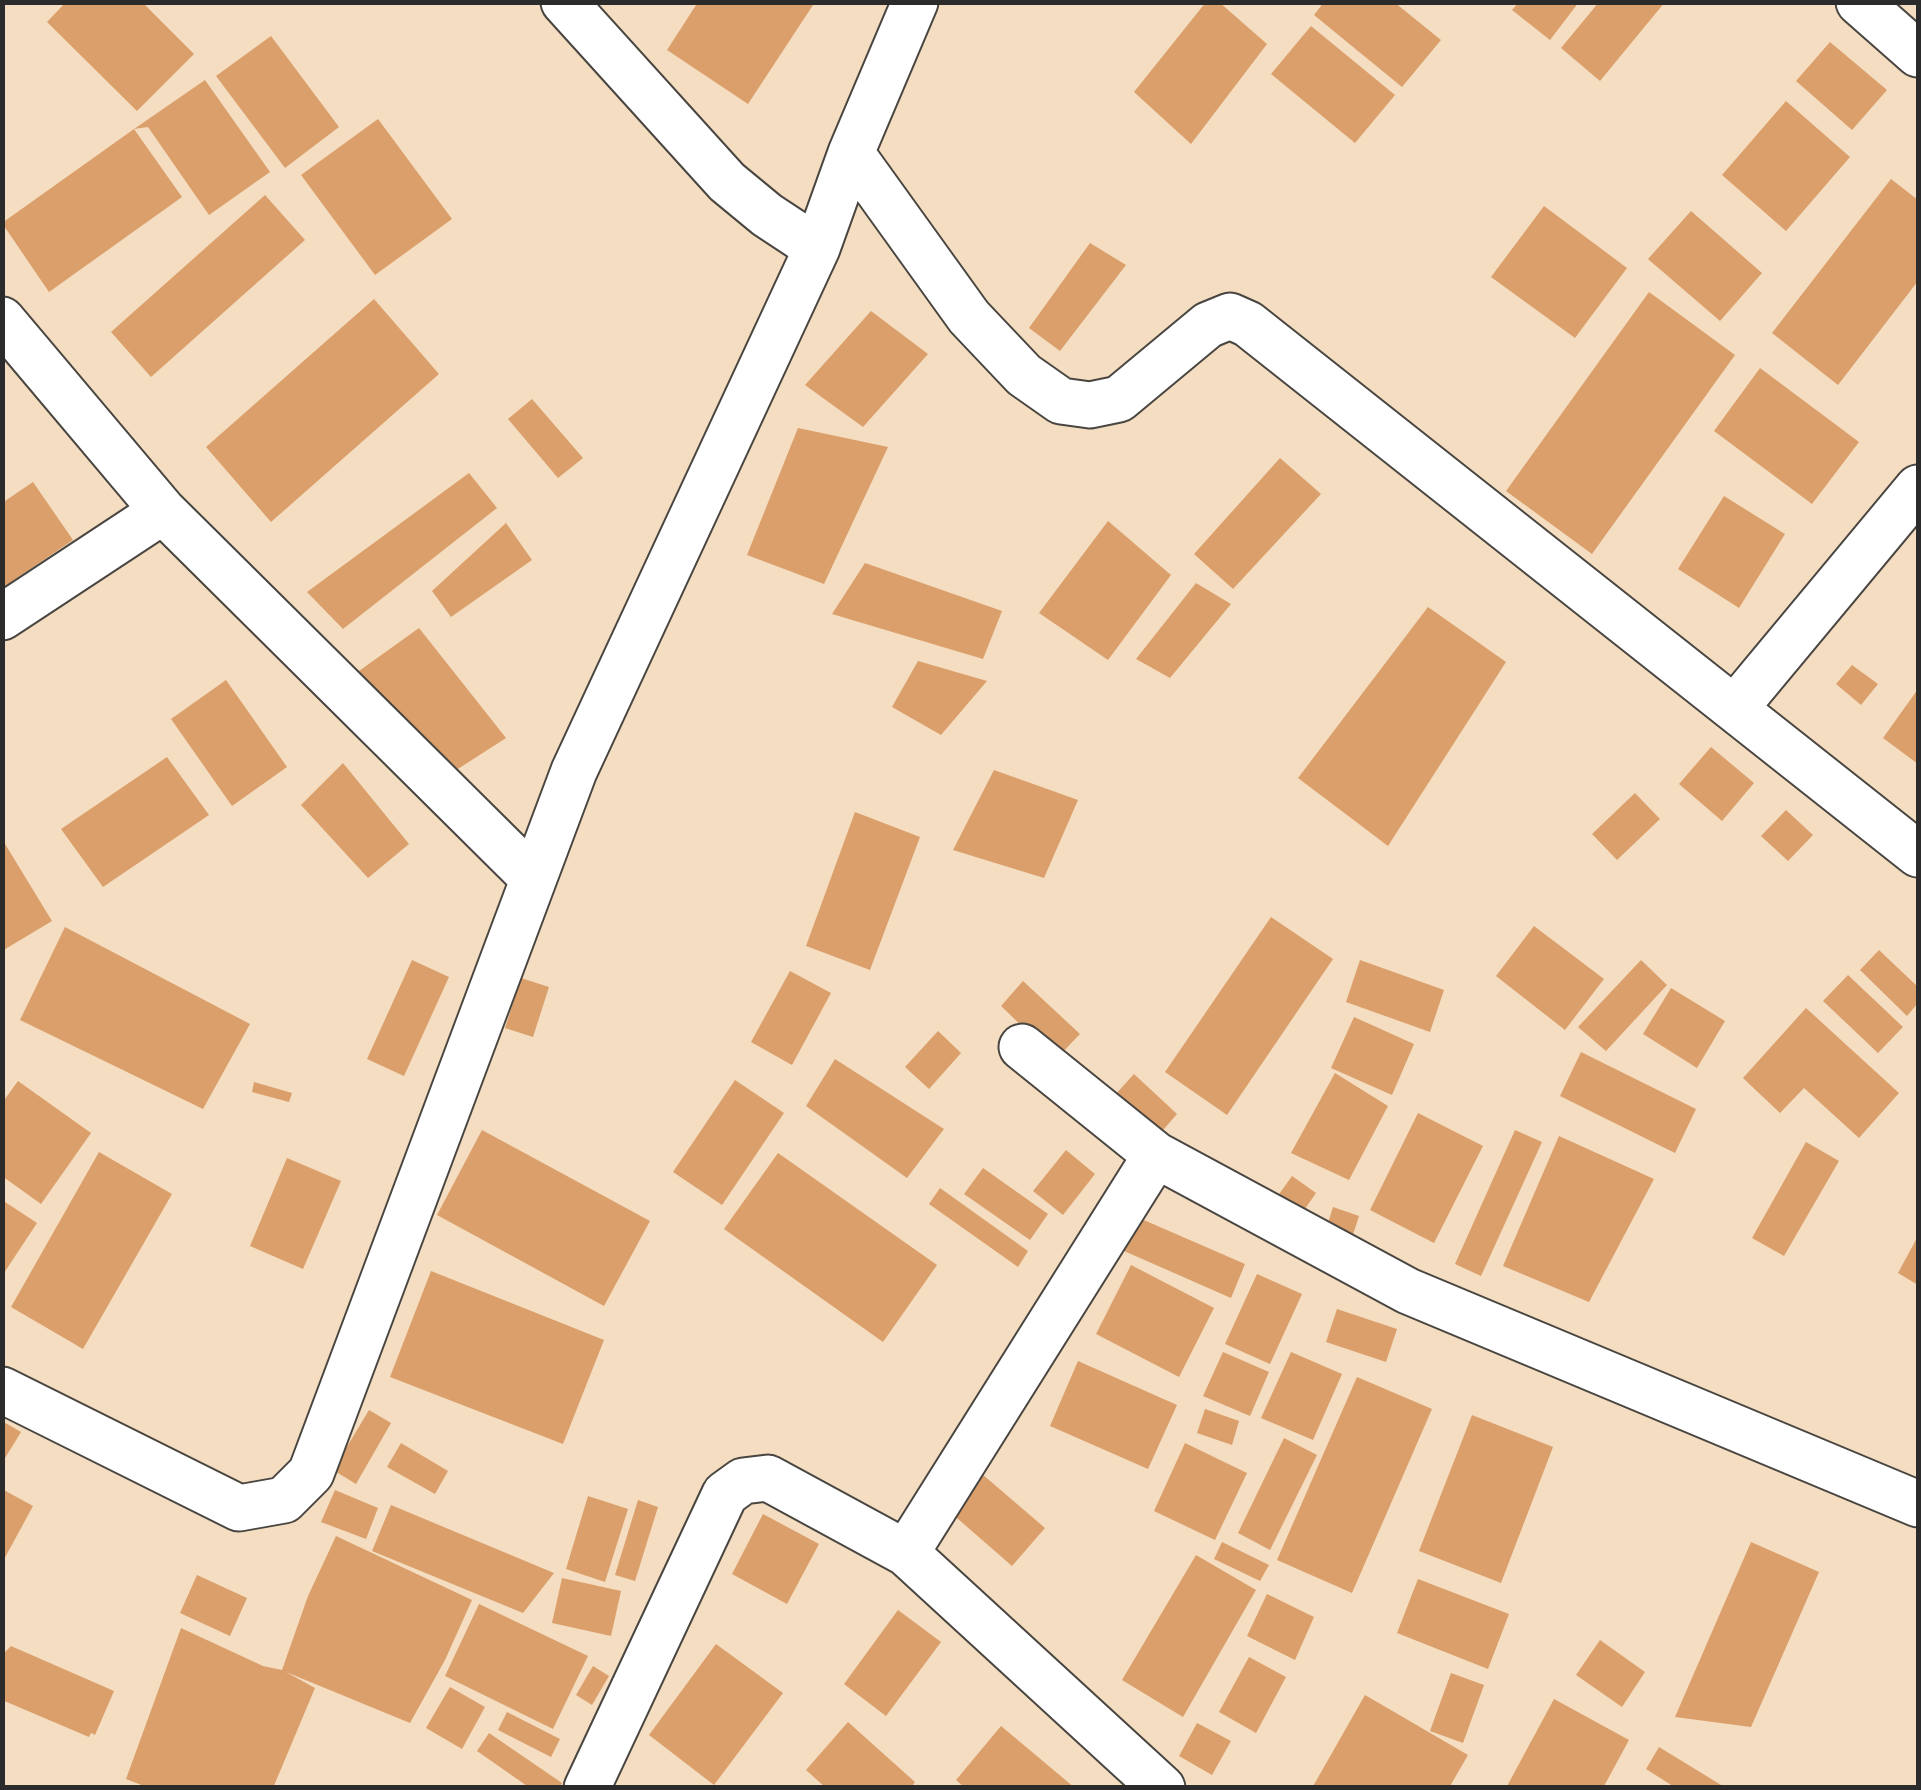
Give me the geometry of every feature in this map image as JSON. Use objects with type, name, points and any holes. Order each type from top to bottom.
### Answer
[{"type":"street","points":[[564,2],[727,182],[817,248]]},
{"type":"street","points":[[2,1390],[239,1508],[284,1500],[312,1473],[574,772],[817,248],[851,153],[915,2]]},
{"type":"street","points":[[1860,2],[1918,54]]},
{"type":"street","points":[[851,153],[969,317],[1024,376],[1061,401],[1090,406],[1119,399],[1208,325],[1230,316],[1248,324],[1918,854]]},
{"type":"street","points":[[2,320],[163,511],[533,878]]},
{"type":"street","points":[[1735,708],[1918,488]]},
{"type":"street","points":[[2,617],[163,511]]},
{"type":"street","points":[[1022,1048],[1156,1154],[1408,1290],[1918,1504]]},
{"type":"street","points":[[906,1554],[1156,1154]]},
{"type":"street","points":[[586,1788],[725,1494],[743,1481],[768,1478],[906,1554],[1162,1788]]},
{"type":"building","points":[[66,2],[142,2],[194,54],[137,111],[47,22]]},
{"type":"building","points":[[698,2],[815,2],[748,104],[667,50]]},
{"type":"building","points":[[1206,2],[1219,2],[1267,44],[1191,144],[1134,92]]},
{"type":"building","points":[[1324,2],[1394,2],[1441,40],[1402,87],[1314,15]]},
{"type":"building","points":[[1519,2],[1579,2],[1550,40],[1512,10]]},
{"type":"building","points":[[1599,2],[1665,2],[1600,81],[1561,48]]},
{"type":"building","points":[[1311,26],[1395,95],[1355,143],[1271,74]]},
{"type":"building","points":[[271,36],[339,127],[285,168],[216,76]]},
{"type":"building","points":[[1830,42],[1887,90],[1852,130],[1796,81]]},
{"type":"building","points":[[205,80],[270,172],[209,215],[148,127],[134,129]]},
{"type":"building","points":[[1786,101],[1850,157],[1786,231],[1722,175]]},
{"type":"building","points":[[378,119],[452,219],[375,275],[301,175]]},
{"type":"building","points":[[134,129],[182,197],[49,292],[2,223]]},
{"type":"building","points":[[1891,179],[1918,200],[1918,281],[1838,385],[1772,333]]},
{"type":"building","points":[[265,195],[305,240],[151,377],[111,332]]},
{"type":"building","points":[[1544,206],[1627,268],[1575,338],[1491,277]]},
{"type":"building","points":[[1691,211],[1762,273],[1720,321],[1648,259]]},
{"type":"building","points":[[1090,243],[1126,265],[1060,351],[1029,328]]},
{"type":"building","points":[[1649,292],[1735,355],[1592,554],[1506,491]]},
{"type":"building","points":[[374,299],[439,374],[271,522],[206,447]]},
{"type":"building","points":[[871,311],[928,354],[863,427],[805,385]]},
{"type":"building","points":[[1760,368],[1859,442],[1812,504],[1714,431]]},
{"type":"building","points":[[532,399],[583,458],[558,478],[508,419]]},
{"type":"building","points":[[798,428],[888,447],[824,584],[747,555]]},
{"type":"building","points":[[1280,458],[1321,494],[1233,589],[1194,554]]},
{"type":"building","points":[[469,473],[497,508],[343,629],[307,592]]},
{"type":"building","points":[[33,482],[73,540],[2,588],[2,503]]},
{"type":"building","points":[[1724,496],[1785,534],[1739,608],[1678,569]]},
{"type":"building","points":[[1108,521],[1171,575],[1108,660],[1039,613]]},
{"type":"building","points":[[506,523],[532,560],[451,617],[432,591]]},
{"type":"building","points":[[865,563],[1002,611],[983,659],[832,614]]},
{"type":"building","points":[[1196,583],[1231,604],[1170,678],[1136,659]]},
{"type":"building","points":[[1428,607],[1506,662],[1388,846],[1298,778]]},
{"type":"building","points":[[419,628],[506,738],[447,776],[359,671]]},
{"type":"building","points":[[918,661],[987,681],[941,735],[892,707]]},
{"type":"building","points":[[1852,665],[1878,684],[1861,705],[1836,684]]},
{"type":"building","points":[[226,680],[287,767],[232,806],[171,719]]},
{"type":"building","points":[[1918,689],[1918,764],[1883,738]]},
{"type":"building","points":[[1711,747],[1754,783],[1722,821],[1679,784]]},
{"type":"building","points":[[167,757],[209,815],[103,887],[61,829]]},
{"type":"building","points":[[343,763],[409,844],[368,878],[301,805]]},
{"type":"building","points":[[994,770],[1078,800],[1044,878],[953,850]]},
{"type":"building","points":[[1635,793],[1660,819],[1617,860],[1592,834]]},
{"type":"building","points":[[1786,810],[1813,835],[1788,861],[1761,836]]},
{"type":"building","points":[[855,812],[920,837],[870,970],[806,946]]},
{"type":"building","points":[[2,839],[52,921],[2,951]]},
{"type":"building","points":[[1271,917],[1333,959],[1227,1115],[1165,1072]]},
{"type":"building","points":[[1534,926],[1604,979],[1565,1030],[1496,976]]},
{"type":"building","points":[[65,927],[250,1024],[203,1109],[20,1020]]},
{"type":"building","points":[[1879,950],[1918,987],[1918,1003],[1907,1016],[1860,970]]},
{"type":"building","points":[[412,960],[449,977],[404,1076],[367,1059]]},
{"type":"building","points":[[1360,960],[1444,990],[1430,1032],[1346,1002]]},
{"type":"building","points":[[1641,960],[1667,985],[1606,1051],[1578,1027]]},
{"type":"building","points":[[790,971],[831,993],[792,1065],[751,1042]]},
{"type":"building","points":[[1848,975],[1903,1027],[1878,1053],[1823,1001]]},
{"type":"building","points":[[521,978],[549,987],[533,1037],[505,1028]]},
{"type":"building","points":[[1023,981],[1080,1034],[1056,1059],[1001,1006]]},
{"type":"building","points":[[1671,988],[1725,1021],[1697,1068],[1643,1034]]},
{"type":"building","points":[[1806,1008],[1899,1093],[1859,1138],[1804,1088],[1780,1113],[1743,1078]]},
{"type":"building","points":[[1354,1017],[1414,1044],[1392,1095],[1331,1068]]},
{"type":"building","points":[[938,1031],[961,1053],[929,1089],[905,1067]]},
{"type":"building","points":[[1581,1052],[1696,1109],[1675,1153],[1560,1096]]},
{"type":"building","points":[[835,1059],[944,1129],[907,1178],[806,1106]]},
{"type":"building","points":[[1335,1073],[1388,1106],[1349,1180],[1291,1153]]},
{"type":"building","points":[[1134,1074],[1177,1114],[1157,1137],[1114,1096]]},
{"type":"building","points":[[735,1080],[784,1113],[722,1205],[673,1172]]},
{"type":"building","points":[[18,1081],[91,1133],[41,1204],[2,1176],[2,1103]]},
{"type":"building","points":[[254,1082],[292,1093],[289,1102],[252,1092]]},
{"type":"building","points":[[1418,1113],[1483,1146],[1434,1243],[1370,1210]]},
{"type":"building","points":[[482,1130],[650,1221],[604,1306],[437,1215]]},
{"type":"building","points":[[1515,1130],[1542,1142],[1481,1276],[1455,1264]]},
{"type":"building","points":[[1559,1136],[1654,1179],[1589,1302],[1503,1266]]},
{"type":"building","points":[[1806,1142],[1839,1161],[1784,1256],[1752,1238]]},
{"type":"building","points":[[1066,1150],[1095,1174],[1063,1215],[1033,1191]]},
{"type":"building","points":[[99,1152],[172,1194],[83,1349],[11,1307]]},
{"type":"building","points":[[778,1153],[937,1265],[883,1342],[724,1229]]},
{"type":"building","points":[[287,1158],[341,1181],[303,1269],[250,1246]]},
{"type":"building","points":[[983,1168],[1048,1214],[1030,1240],[964,1194]]},
{"type":"building","points":[[1292,1176],[1316,1193],[1296,1222],[1272,1204]]},
{"type":"building","points":[[940,1188],[1028,1251],[1018,1267],[929,1204]]},
{"type":"building","points":[[2,1200],[37,1223],[2,1276]]},
{"type":"building","points":[[1333,1207],[1359,1216],[1349,1247],[1323,1239]]},
{"type":"building","points":[[1130,1214],[1245,1264],[1231,1298],[1115,1247]]},
{"type":"building","points":[[1918,1236],[1918,1285],[1898,1273]]},
{"type":"building","points":[[1131,1265],[1214,1308],[1179,1377],[1096,1334]]},
{"type":"building","points":[[431,1271],[604,1340],[563,1444],[390,1377]]},
{"type":"building","points":[[1257,1274],[1302,1294],[1270,1364],[1225,1344]]},
{"type":"building","points":[[1337,1309],[1397,1329],[1386,1362],[1326,1342]]},
{"type":"building","points":[[1223,1352],[1269,1372],[1250,1416],[1203,1396]]},
{"type":"building","points":[[1291,1352],[1342,1374],[1313,1440],[1261,1418]]},
{"type":"building","points":[[1078,1361],[1177,1405],[1148,1469],[1050,1426]]},
{"type":"building","points":[[1357,1377],[1432,1409],[1352,1593],[1277,1560]]},
{"type":"building","points":[[1205,1409],[1239,1421],[1232,1445],[1197,1433]]},
{"type":"building","points":[[369,1410],[391,1423],[356,1484],[333,1470]]},
{"type":"building","points":[[1472,1415],[1553,1447],[1501,1583],[1419,1551]]},
{"type":"building","points":[[2,1421],[21,1432],[2,1463]]},
{"type":"building","points":[[1284,1438],[1317,1455],[1270,1550],[1238,1533]]},
{"type":"building","points":[[401,1443],[448,1471],[435,1494],[387,1467]]},
{"type":"building","points":[[1185,1443],[1247,1473],[1215,1540],[1154,1511]]},
{"type":"building","points":[[982,1474],[1045,1528],[1012,1566],[950,1512]]},
{"type":"building","points":[[2,1489],[33,1506],[2,1563]]},
{"type":"building","points":[[335,1490],[378,1508],[366,1539],[321,1522]]},
{"type":"building","points":[[588,1496],[628,1509],[605,1582],[566,1569]]},
{"type":"building","points":[[638,1500],[658,1507],[635,1581],[615,1575]]},
{"type":"building","points":[[391,1505],[554,1573],[523,1613],[372,1551]]},
{"type":"building","points":[[763,1514],[819,1544],[787,1604],[732,1574]]},
{"type":"building","points":[[336,1536],[472,1600],[410,1723],[286,1672],[315,1688],[273,1788],[149,1788],[126,1779],[181,1628],[263,1666],[282,1670],[308,1596]]},
{"type":"building","points":[[1222,1542],[1269,1565],[1260,1581],[1214,1559]]},
{"type":"building","points":[[1751,1542],[1819,1572],[1751,1727],[1675,1717]]},
{"type":"building","points":[[1196,1555],[1256,1590],[1183,1717],[1122,1680]]},
{"type":"building","points":[[197,1575],[247,1598],[230,1636],[180,1613]]},
{"type":"building","points":[[562,1578],[621,1591],[611,1636],[552,1623]]},
{"type":"building","points":[[1418,1579],[1509,1614],[1488,1669],[1397,1633]]},
{"type":"building","points":[[1267,1594],[1314,1617],[1295,1660],[1247,1636]]},
{"type":"building","points":[[479,1604],[588,1656],[553,1729],[445,1676]]},
{"type":"building","points":[[898,1610],[941,1642],[886,1716],[844,1684]]},
{"type":"building","points":[[1600,1640],[1645,1672],[1622,1707],[1576,1675]]},
{"type":"building","points":[[716,1644],[783,1693],[714,1785],[649,1735]]},
{"type":"building","points":[[11,1646],[114,1691],[95,1735],[91,1733],[89,1737],[2,1700],[2,1655]]},
{"type":"building","points":[[1249,1657],[1286,1677],[1256,1733],[1219,1712]]},
{"type":"building","points":[[593,1666],[609,1676],[592,1705],[576,1695]]},
{"type":"building","points":[[1451,1673],[1484,1685],[1463,1743],[1430,1731]]},
{"type":"building","points":[[450,1687],[485,1707],[462,1749],[426,1728]]},
{"type":"building","points":[[1365,1695],[1468,1755],[1449,1788],[1312,1788]]},
{"type":"building","points":[[1554,1699],[1629,1740],[1603,1788],[1506,1788]]},
{"type":"building","points":[[507,1712],[560,1739],[551,1757],[498,1730]]},
{"type":"building","points":[[848,1722],[915,1782],[911,1788],[826,1788],[806,1770]]},
{"type":"building","points":[[1197,1723],[1231,1741],[1212,1775],[1179,1756]]},
{"type":"building","points":[[1001,1726],[1075,1788],[965,1788],[956,1780]]},
{"type":"building","points":[[489,1733],[562,1783],[559,1788],[530,1788],[477,1751]]},
{"type":"building","points":[[1659,1747],[1726,1788],[1676,1788],[1646,1769]]}]
